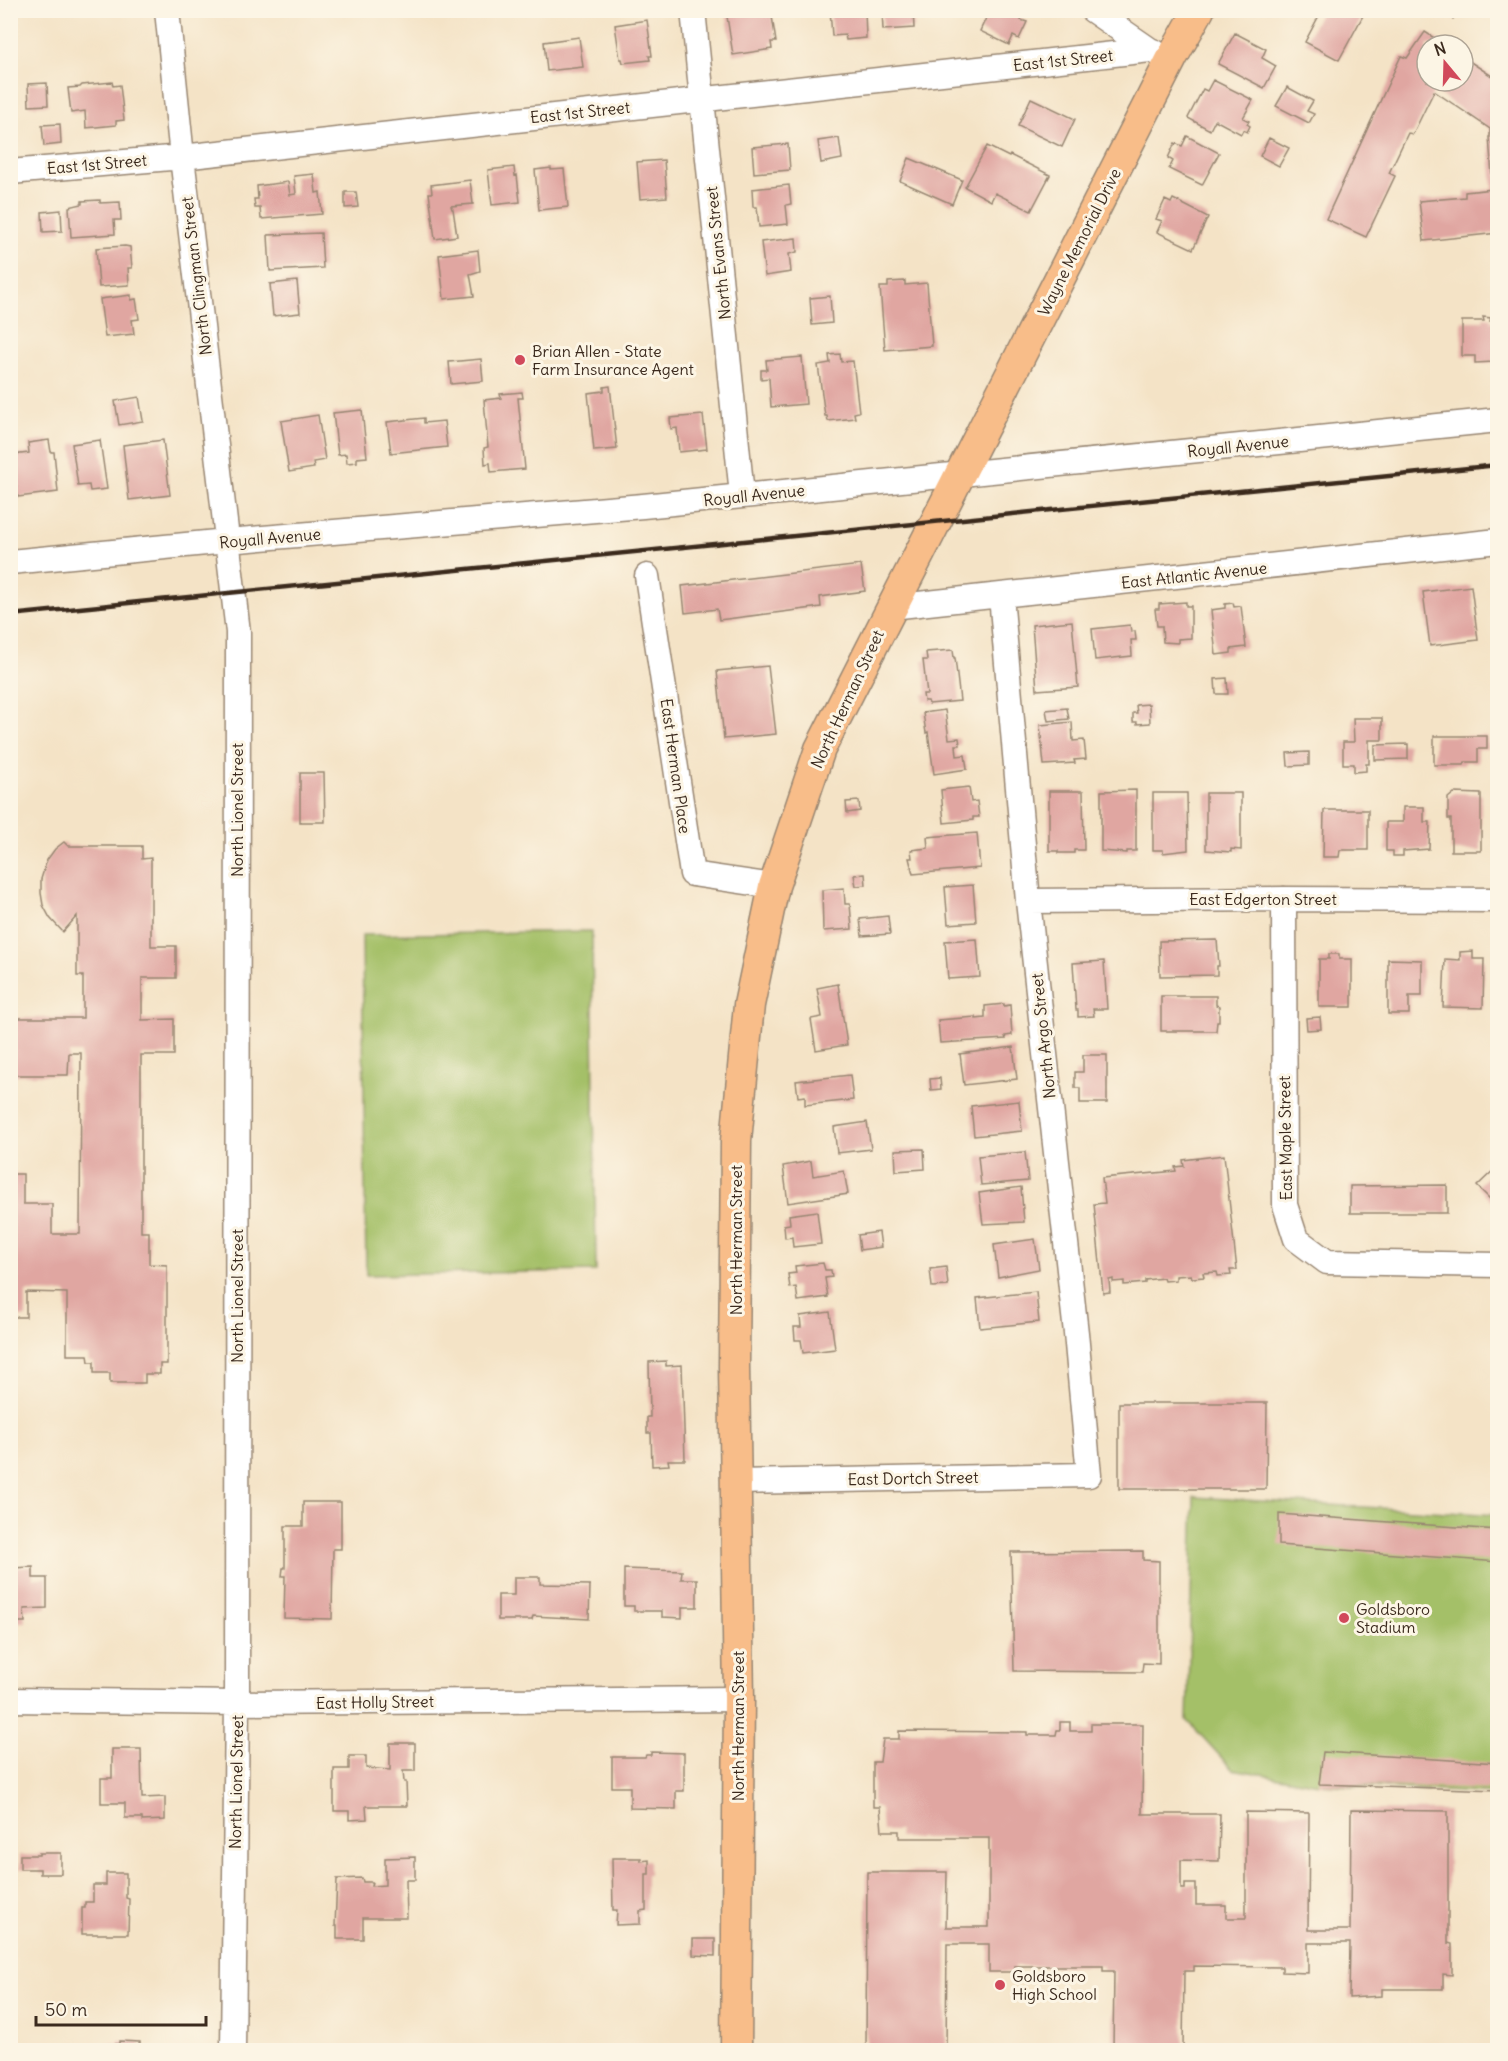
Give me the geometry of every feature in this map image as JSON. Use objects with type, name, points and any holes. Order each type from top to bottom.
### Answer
[{"type":"main road","name":"Wayne Memorial Drive","points":[[961,474],[1161,53],[1199,10]]},
{"type":"main road","name":"North Herman Street","points":[[736,2050],[738,1698],[734,1366],[736,1141],[749,1005],[774,886],[820,749],[934,522],[961,474]]},
{"type":"street","name":"North Clingman Street","points":[[167,10],[227,541]]},
{"type":"street","name":"North Evans Street","points":[[693,10],[742,495]]},
{"type":"street","points":[[1092,10],[1161,53]]},
{"type":"street","name":"East 1st Street","points":[[10,172],[182,157],[702,99],[1161,53]]},
{"type":"street","name":"Royall Avenue","points":[[10,562],[643,506],[1497,420]]},
{"type":"street","name":"North Lionel Street","points":[[227,541],[238,632],[237,1703],[233,2050]]},
{"type":"street","name":"East Atlantic Avenue","points":[[891,607],[1497,541]]},
{"type":"street","name":"East Herman Place","points":[[647,576],[692,874],[774,886]]},
{"type":"street","name":"North Argo Street","points":[[1001,596],[1028,901],[1076,1333],[1089,1475]]},
{"type":"street","name":"East Maple Street","points":[[1284,899],[1285,1205],[1296,1239],[1327,1262],[1497,1265]]},
{"type":"street","name":"East Edgerton Street","points":[[1028,901],[1497,900]]},
{"type":"street","name":"East Dortch Street","points":[[737,1482],[1089,1475]]},
{"type":"street","name":"East Holly Street","points":[[10,1700],[237,1703],[738,1698]]},
{"type":"green space","points":[[592,931],[596,1271],[366,1275],[362,935]]},
{"type":"green space","name":"Goldsboro Stadium","points":[[1194,1497],[1497,1515],[1497,1794],[1319,1784],[1232,1769],[1187,1720]]},
{"type":"building","points":[[726,10],[771,10],[776,42],[771,42],[772,49],[733,55]]},
{"type":"building","points":[[830,10],[865,10],[866,38],[846,40],[845,35],[832,36]]},
{"type":"building","points":[[882,10],[913,10],[914,28],[883,30]]},
{"type":"building","points":[[980,10],[1026,10],[1021,20],[1027,22],[1019,39],[1013,36],[1009,45],[980,31],[986,18],[978,14]]},
{"type":"building","points":[[1322,10],[1366,10],[1339,60],[1305,42]]},
{"type":"building","points":[[1440,10],[1459,10],[1453,19]]},
{"type":"building","points":[[647,20],[652,56],[649,56],[650,60],[623,63],[620,59],[615,25]]},
{"type":"building","points":[[1235,33],[1266,49],[1262,58],[1276,66],[1264,88],[1218,64]]},
{"type":"building","points":[[579,37],[583,67],[547,71],[544,42]]},
{"type":"building","points":[[1415,46],[1415,93],[1433,93],[1413,134],[1408,133],[1389,173],[1395,176],[1366,237],[1326,219],[1401,56],[1407,58]]},
{"type":"building","points":[[1475,65],[1498,80],[1498,233],[1424,241],[1419,201],[1465,197],[1465,192],[1493,189],[1490,129],[1437,93],[1475,93]]},
{"type":"building","points":[[1213,80],[1253,100],[1243,118],[1249,121],[1247,124],[1250,126],[1247,132],[1243,130],[1241,134],[1215,120],[1210,130],[1188,118],[1203,89],[1207,91]]},
{"type":"building","points":[[112,82],[113,86],[120,85],[124,120],[116,121],[116,125],[86,128],[85,111],[71,113],[68,88]]},
{"type":"building","points":[[47,83],[48,105],[29,106],[28,84]]},
{"type":"building","points":[[1287,87],[1313,101],[1307,111],[1314,114],[1309,123],[1276,106]]},
{"type":"building","points":[[1031,98],[1075,119],[1062,147],[1018,126]]},
{"type":"building","points":[[60,124],[61,144],[44,146],[42,125]]},
{"type":"building","points":[[1187,136],[1219,153],[1202,185],[1169,169],[1173,161],[1168,158],[1175,143],[1182,146]]},
{"type":"building","points":[[839,138],[842,159],[821,163],[818,141]]},
{"type":"building","points":[[1269,138],[1289,148],[1279,166],[1260,156]]},
{"type":"building","points":[[788,144],[790,170],[754,173],[752,147]]},
{"type":"building","points":[[987,146],[1050,175],[1031,211],[995,193],[991,201],[965,187]]},
{"type":"building","points":[[909,158],[962,180],[952,204],[900,181]]},
{"type":"building","points":[[664,160],[667,197],[640,199],[637,162]]},
{"type":"building","points":[[514,167],[520,202],[492,205],[488,170]]},
{"type":"building","points":[[551,168],[551,170],[564,169],[568,207],[539,210],[535,170]]},
{"type":"building","points":[[314,174],[316,193],[320,192],[322,214],[261,219],[260,208],[255,208],[254,199],[258,199],[257,186],[288,182],[290,195],[296,194],[294,176]]},
{"type":"building","points":[[470,180],[473,204],[451,206],[457,236],[435,239],[429,193],[432,193],[431,185]]},
{"type":"building","points":[[789,185],[791,204],[786,205],[788,224],[759,227],[757,207],[753,207],[752,189]]},
{"type":"building","points":[[345,192],[356,192],[358,207],[345,208]]},
{"type":"building","points":[[1173,199],[1208,217],[1193,249],[1157,232],[1162,221],[1156,219],[1165,200],[1171,203]]},
{"type":"building","points":[[100,200],[100,203],[120,202],[121,220],[114,220],[115,234],[71,237],[69,207],[82,204],[82,201]]},
{"type":"building","points":[[61,210],[62,231],[43,232],[42,212]]},
{"type":"building","points":[[321,233],[323,268],[270,271],[268,235]]},
{"type":"building","points":[[796,238],[797,252],[789,254],[791,272],[765,276],[761,242]]},
{"type":"building","points":[[130,247],[132,268],[128,268],[129,285],[99,287],[96,248]]},
{"type":"building","points":[[478,250],[480,271],[470,274],[474,296],[444,299],[439,255]]},
{"type":"building","points":[[297,281],[300,313],[273,316],[270,284]]},
{"type":"building","points":[[905,281],[905,285],[927,283],[932,346],[885,350],[880,287],[888,287],[888,282]]},
{"type":"building","points":[[131,295],[131,300],[136,299],[139,319],[132,320],[134,334],[105,337],[100,299]]},
{"type":"building","points":[[830,296],[832,323],[812,325],[810,298]]},
{"type":"building","points":[[1483,317],[1491,318],[1490,321],[1497,321],[1497,356],[1494,356],[1494,362],[1475,363],[1475,356],[1462,356],[1462,321],[1484,321]]},
{"type":"building","points":[[840,354],[841,362],[853,361],[859,412],[854,413],[855,418],[828,421],[825,416],[818,365],[830,363],[829,355]]},
{"type":"building","points":[[802,357],[806,404],[771,407],[769,378],[761,379],[761,370],[767,370],[766,360]]},
{"type":"building","points":[[481,359],[483,381],[451,384],[449,362]]},
{"type":"building","points":[[610,386],[617,449],[594,451],[588,393],[604,391],[604,387]]},
{"type":"building","points":[[522,392],[523,398],[518,398],[525,469],[491,472],[490,463],[485,464],[484,448],[488,447],[484,400],[501,398],[500,394]]},
{"type":"building","points":[[139,397],[143,421],[119,425],[115,401]]},
{"type":"building","points":[[362,410],[367,457],[357,458],[357,462],[347,463],[346,454],[338,455],[333,413]]},
{"type":"building","points":[[318,415],[325,460],[313,462],[314,468],[289,472],[281,421]]},
{"type":"building","points":[[703,415],[707,449],[679,452],[677,428],[671,429],[670,418]]},
{"type":"building","points":[[424,418],[424,423],[444,421],[447,447],[391,453],[387,422]]},
{"type":"building","points":[[49,440],[51,452],[54,452],[58,492],[18,497],[12,455],[29,453],[28,443]]},
{"type":"building","points":[[100,440],[107,489],[90,491],[89,485],[78,486],[72,444]]},
{"type":"building","points":[[163,440],[170,495],[129,500],[123,445]]},
{"type":"building","points":[[861,565],[865,591],[820,597],[821,607],[719,620],[717,609],[685,613],[682,586]]},
{"type":"building","points":[[1471,586],[1478,640],[1430,646],[1423,592]]},
{"type":"building","points":[[1186,602],[1186,606],[1191,606],[1191,638],[1178,639],[1178,643],[1163,642],[1162,626],[1157,626],[1155,609],[1159,609],[1159,604]]},
{"type":"building","points":[[1233,603],[1234,607],[1241,606],[1246,647],[1231,649],[1231,653],[1216,655],[1211,610],[1225,608],[1225,604]]},
{"type":"building","points":[[1072,621],[1078,687],[1037,690],[1032,625]]},
{"type":"building","points":[[1130,625],[1131,632],[1135,631],[1136,640],[1131,640],[1132,656],[1095,660],[1092,629]]},
{"type":"building","points":[[953,650],[960,701],[929,704],[928,701],[924,701],[923,694],[927,694],[923,660],[927,660],[926,652]]},
{"type":"building","points":[[768,666],[776,734],[724,739],[717,671]]},
{"type":"building","points":[[1227,678],[1228,694],[1216,694],[1215,679]]},
{"type":"building","points":[[1149,704],[1150,723],[1133,722],[1133,713],[1137,713],[1136,705]]},
{"type":"building","points":[[1067,708],[1069,719],[1048,721],[1046,710]]},
{"type":"building","points":[[945,710],[949,739],[959,738],[960,745],[956,745],[957,756],[965,755],[967,769],[934,774],[923,713]]},
{"type":"building","points":[[1353,718],[1382,718],[1382,740],[1369,740],[1369,764],[1366,764],[1366,771],[1354,772],[1354,764],[1343,764],[1343,742],[1354,742]]},
{"type":"building","points":[[1072,722],[1073,741],[1084,740],[1086,759],[1074,760],[1075,763],[1044,765],[1040,725]]},
{"type":"building","points":[[1434,736],[1487,736],[1487,749],[1478,749],[1478,762],[1465,762],[1464,765],[1434,765]]},
{"type":"building","points":[[1408,744],[1408,759],[1375,760],[1375,745]]},
{"type":"building","points":[[1309,752],[1309,765],[1288,766],[1287,753]]},
{"type":"building","points":[[300,773],[324,773],[325,822],[300,822]]},
{"type":"building","points":[[969,787],[971,802],[977,801],[979,817],[973,817],[973,820],[944,823],[941,790]]},
{"type":"building","points":[[1136,790],[1136,851],[1127,851],[1127,853],[1101,851],[1101,791]]},
{"type":"building","points":[[1049,791],[1083,791],[1084,850],[1074,850],[1074,853],[1049,851]]},
{"type":"building","points":[[1153,793],[1187,793],[1188,850],[1163,853],[1163,850],[1153,850]]},
{"type":"building","points":[[1206,793],[1241,793],[1241,850],[1231,849],[1231,852],[1206,850]]},
{"type":"building","points":[[1454,793],[1481,794],[1481,851],[1451,851],[1451,819],[1448,819],[1448,798]]},
{"type":"building","points":[[859,801],[860,811],[847,813],[846,802]]},
{"type":"building","points":[[1403,807],[1424,807],[1424,822],[1430,822],[1429,849],[1403,851],[1403,856],[1393,856],[1393,851],[1386,851],[1386,822],[1403,822]]},
{"type":"building","points":[[1324,810],[1368,810],[1368,850],[1340,850],[1339,857],[1323,857]]},
{"type":"building","points":[[977,833],[980,868],[913,874],[909,858],[912,858],[911,850],[928,848],[927,837]]},
{"type":"building","points":[[64,842],[68,846],[142,846],[142,859],[151,858],[151,946],[176,946],[176,978],[142,978],[142,1020],[174,1019],[174,1055],[141,1055],[141,1232],[149,1232],[149,1264],[167,1265],[167,1364],[160,1364],[160,1374],[145,1374],[145,1383],[110,1383],[110,1373],[94,1373],[94,1362],[89,1362],[88,1355],[67,1355],[67,1293],[26,1292],[26,1317],[10,1317],[10,1174],[23,1174],[23,1204],[52,1204],[52,1234],[80,1234],[81,1053],[69,1053],[68,1075],[10,1075],[10,1018],[83,1018],[83,976],[77,976],[77,916],[63,932],[50,918],[43,905],[41,893],[41,879],[47,860]]},
{"type":"building","points":[[865,874],[866,885],[856,886],[854,875]]},
{"type":"building","points":[[973,885],[976,922],[948,924],[945,887]]},
{"type":"building","points":[[844,888],[845,904],[850,904],[852,929],[823,931],[822,890]]},
{"type":"building","points":[[888,916],[890,934],[862,936],[860,919]]},
{"type":"building","points":[[977,939],[980,977],[948,979],[945,941]]},
{"type":"building","points":[[1217,940],[1219,966],[1217,966],[1217,975],[1160,976],[1159,941]]},
{"type":"building","points":[[1473,951],[1473,959],[1484,959],[1483,1008],[1443,1007],[1445,959],[1460,960],[1460,952]]},
{"type":"building","points":[[1329,954],[1339,954],[1339,959],[1352,959],[1352,1007],[1319,1007],[1319,959],[1329,959]]},
{"type":"building","points":[[1388,959],[1422,960],[1422,996],[1409,996],[1409,1014],[1388,1014]]},
{"type":"building","points":[[1104,961],[1107,1009],[1093,1009],[1094,1016],[1078,1017],[1073,963]]},
{"type":"building","points":[[838,984],[847,1045],[816,1050],[811,1019],[822,1017],[817,988]]},
{"type":"building","points":[[1161,996],[1216,996],[1216,1005],[1219,1006],[1219,1022],[1217,1022],[1216,1031],[1161,1031]]},
{"type":"building","points":[[1004,1004],[1004,1006],[1010,1005],[1012,1035],[1005,1036],[1006,1039],[940,1043],[938,1020],[985,1018],[985,1006]]},
{"type":"building","points":[[1320,1017],[1321,1029],[1307,1030],[1306,1018]]},
{"type":"building","points":[[1013,1047],[1017,1079],[964,1085],[960,1054]]},
{"type":"building","points":[[1083,1055],[1107,1055],[1107,1103],[1080,1103],[1080,1088],[1075,1088],[1075,1072],[1083,1072]]},
{"type":"building","points":[[850,1075],[853,1100],[805,1105],[805,1096],[798,1097],[796,1081]]},
{"type":"building","points":[[940,1078],[941,1089],[931,1090],[930,1079]]},
{"type":"building","points":[[1019,1101],[1022,1131],[974,1136],[971,1106]]},
{"type":"building","points":[[867,1122],[871,1149],[837,1153],[834,1127]]},
{"type":"building","points":[[924,1149],[925,1169],[896,1171],[895,1150]]},
{"type":"building","points":[[1025,1152],[1028,1181],[981,1185],[978,1156]]},
{"type":"building","points":[[1224,1155],[1237,1270],[1230,1270],[1231,1275],[1218,1276],[1217,1272],[1203,1273],[1204,1277],[1176,1276],[1176,1280],[1164,1281],[1163,1278],[1124,1285],[1124,1281],[1113,1282],[1113,1279],[1109,1280],[1110,1292],[1103,1293],[1094,1204],[1105,1203],[1102,1178],[1176,1171],[1175,1167],[1184,1166],[1183,1160]]},
{"type":"building","points":[[811,1161],[813,1176],[844,1171],[848,1194],[788,1203],[783,1166]]},
{"type":"building","points":[[1498,1166],[1498,1204],[1496,1205],[1477,1186]]},
{"type":"building","points":[[1447,1185],[1447,1213],[1350,1213],[1350,1186]]},
{"type":"building","points":[[1021,1187],[1024,1222],[983,1224],[979,1193]]},
{"type":"building","points":[[817,1211],[821,1244],[793,1247],[792,1237],[785,1238],[784,1225],[790,1224],[789,1215]]},
{"type":"building","points":[[879,1232],[881,1247],[860,1250],[858,1235]]},
{"type":"building","points":[[1035,1239],[1039,1269],[998,1277],[994,1245]]},
{"type":"building","points":[[823,1263],[825,1270],[831,1270],[832,1277],[825,1278],[828,1297],[798,1301],[796,1287],[790,1288],[788,1274],[796,1273],[795,1266]]},
{"type":"building","points":[[946,1267],[948,1286],[932,1287],[930,1269]]},
{"type":"building","points":[[1036,1292],[1039,1322],[980,1328],[977,1298]]},
{"type":"building","points":[[830,1312],[835,1349],[803,1353],[801,1340],[795,1340],[794,1327],[801,1327],[800,1316]]},
{"type":"building","points":[[666,1361],[666,1366],[682,1365],[685,1460],[668,1460],[669,1465],[652,1466],[651,1433],[647,1433],[647,1417],[650,1417],[649,1362]]},
{"type":"building","points":[[1119,1403],[1267,1403],[1266,1489],[1119,1489]]},
{"type":"building","points":[[303,1502],[341,1502],[341,1549],[333,1549],[332,1619],[284,1618],[285,1576],[282,1576],[283,1568],[285,1568],[285,1526],[303,1526]]},
{"type":"building","points":[[1279,1514],[1498,1530],[1498,1562],[1279,1545]]},
{"type":"building","points":[[1143,1551],[1143,1560],[1159,1561],[1159,1664],[1143,1663],[1142,1672],[1014,1671],[1011,1552]]},
{"type":"building","points":[[33,1567],[33,1578],[47,1578],[47,1608],[24,1609],[25,1622],[10,1622],[10,1568]]},
{"type":"building","points":[[624,1569],[682,1571],[681,1579],[697,1579],[697,1607],[682,1607],[682,1618],[662,1617],[662,1611],[634,1611],[634,1606],[624,1606]]},
{"type":"building","points":[[514,1577],[540,1577],[540,1584],[590,1585],[589,1619],[533,1616],[532,1620],[498,1620],[498,1595],[514,1595]]},
{"type":"building","points":[[1060,1722],[1070,1722],[1070,1731],[1091,1731],[1091,1724],[1143,1724],[1142,1814],[1220,1814],[1219,1861],[1181,1860],[1181,1889],[1185,1889],[1185,1884],[1196,1884],[1196,1905],[1226,1905],[1226,1918],[1246,1918],[1246,1812],[1309,1813],[1308,1930],[1350,1930],[1351,1810],[1448,1811],[1448,1943],[1452,1944],[1452,1975],[1443,1974],[1443,1989],[1382,1989],[1382,1996],[1349,1998],[1350,1943],[1308,1943],[1308,1973],[1282,1972],[1282,1967],[1194,1966],[1194,1971],[1184,1971],[1183,2050],[1113,2050],[1114,1971],[1103,1971],[1103,1966],[1015,1966],[1015,1972],[989,1972],[989,1944],[947,1944],[946,2050],[866,2050],[867,1872],[947,1872],[946,1927],[989,1927],[989,1838],[899,1838],[899,1831],[882,1831],[880,1807],[873,1807],[873,1762],[880,1762],[883,1739],[899,1739],[899,1731],[1027,1732],[1027,1735],[1056,1735],[1057,1730],[1060,1730]]},
{"type":"building","points":[[390,1743],[415,1743],[415,1771],[403,1771],[407,1806],[366,1806],[367,1819],[349,1820],[349,1811],[334,1811],[334,1769],[349,1769],[349,1756],[366,1756],[366,1768],[390,1770]]},
{"type":"building","points":[[112,1749],[141,1749],[142,1798],[165,1797],[165,1820],[142,1821],[142,1818],[125,1818],[125,1803],[101,1803],[101,1778],[112,1778]]},
{"type":"building","points":[[651,1752],[684,1753],[684,1791],[676,1791],[676,1809],[630,1808],[630,1787],[612,1787],[612,1757],[645,1757],[651,1755]]},
{"type":"building","points":[[1323,1752],[1498,1763],[1498,1790],[1319,1784]]},
{"type":"building","points":[[39,1853],[61,1853],[61,1874],[40,1874],[40,1869],[20,1869],[20,1855],[39,1855]]},
{"type":"building","points":[[415,1857],[415,1880],[406,1880],[407,1918],[363,1918],[363,1939],[337,1939],[337,1926],[335,1926],[337,1879],[362,1878],[363,1882],[372,1882],[371,1886],[385,1885],[385,1858]]},
{"type":"building","points":[[612,1858],[649,1860],[649,1874],[646,1874],[646,1910],[640,1911],[640,1924],[616,1925],[617,1910],[613,1910]]},
{"type":"building","points":[[106,1873],[126,1873],[126,1898],[129,1899],[128,1934],[82,1934],[82,1908],[85,1908],[85,1902],[93,1902],[93,1885],[106,1885]]},
{"type":"building","points":[[693,1939],[715,1939],[715,1956],[693,1955]]},
{"type":"building","points":[[119,2041],[140,2042],[140,2050],[96,2050],[96,2044],[119,2044]]},
{"type":"railway","points":[[10,615],[1498,465]]},
{"type":"place","name":"Brian Allen - State Farm Insurance Agent","points":[[520,360]]},
{"type":"place","name":"Goldsboro Stadium","points":[[1344,1618]]},
{"type":"place","name":"Goldsboro High School","points":[[1000,1985]]}]
